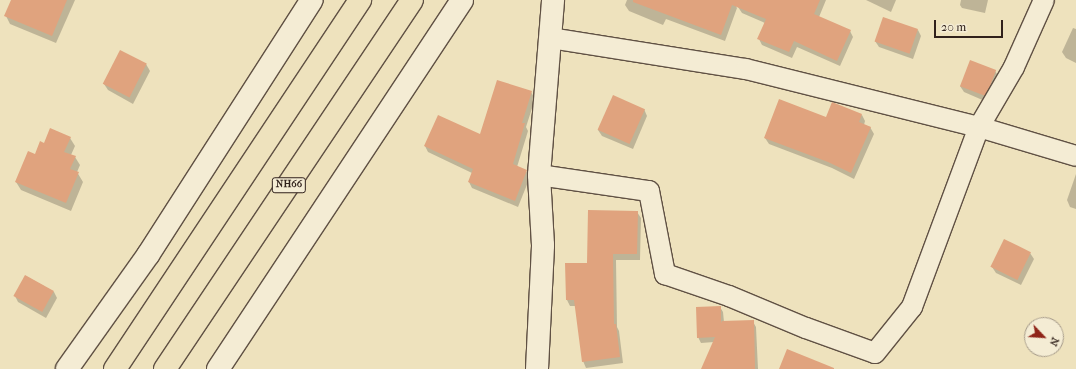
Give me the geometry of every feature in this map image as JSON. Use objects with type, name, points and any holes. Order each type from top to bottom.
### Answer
[{"type":"highway","points":[[115,369],[360,0]]},
{"type":"highway","name":"NH66","points":[[165,369],[412,0]]},
{"type":"street","points":[[67,369],[148,255],[312,0]]},
{"type":"street","points":[[218,369],[462,0]]},
{"type":"street","points":[[537,369],[543,245],[539,175],[553,0]]},
{"type":"street","points":[[539,175],[649,191],[665,274],[729,296],[806,328],[875,353],[912,307],[979,127],[1014,67],[1044,0]]},
{"type":"street","points":[[550,38],[746,69],[979,127],[1076,156]]},
{"type":"building","points":[[11,0],[67,0],[52,36],[4,16]]},
{"type":"building","points":[[633,0],[820,0],[814,14],[851,30],[837,61],[794,41],[789,52],[757,39],[766,19],[732,5],[721,35],[633,2]]},
{"type":"building","points":[[883,17],[918,29],[910,54],[875,42]]},
{"type":"building","points":[[120,50],[147,64],[129,97],[103,84]]},
{"type":"building","points":[[970,60],[996,70],[986,96],[960,86]]},
{"type":"building","points":[[497,80],[532,91],[522,123],[525,123],[513,164],[527,170],[515,201],[468,182],[473,169],[424,146],[438,115],[480,134]]},
{"type":"building","points":[[613,95],[645,109],[630,144],[598,130]]},
{"type":"building","points":[[779,99],[826,117],[832,102],[862,114],[859,122],[871,127],[851,173],[828,162],[764,138]]},
{"type":"building","points":[[50,128],[71,137],[64,152],[76,156],[70,169],[79,172],[66,203],[15,182],[28,151],[35,154],[40,141],[44,143]]},
{"type":"building","points":[[588,210],[638,211],[637,254],[613,254],[614,324],[616,324],[620,357],[582,362],[574,300],[566,300],[565,263],[587,263]]},
{"type":"building","points":[[1004,239],[1031,252],[1017,280],[990,267]]},
{"type":"building","points":[[25,275],[54,291],[42,312],[13,296]]},
{"type":"building","points":[[721,306],[721,323],[722,321],[754,320],[755,369],[701,369],[715,337],[697,338],[696,307]]},
{"type":"building","points":[[787,349],[834,368],[834,369],[779,369]]}]
